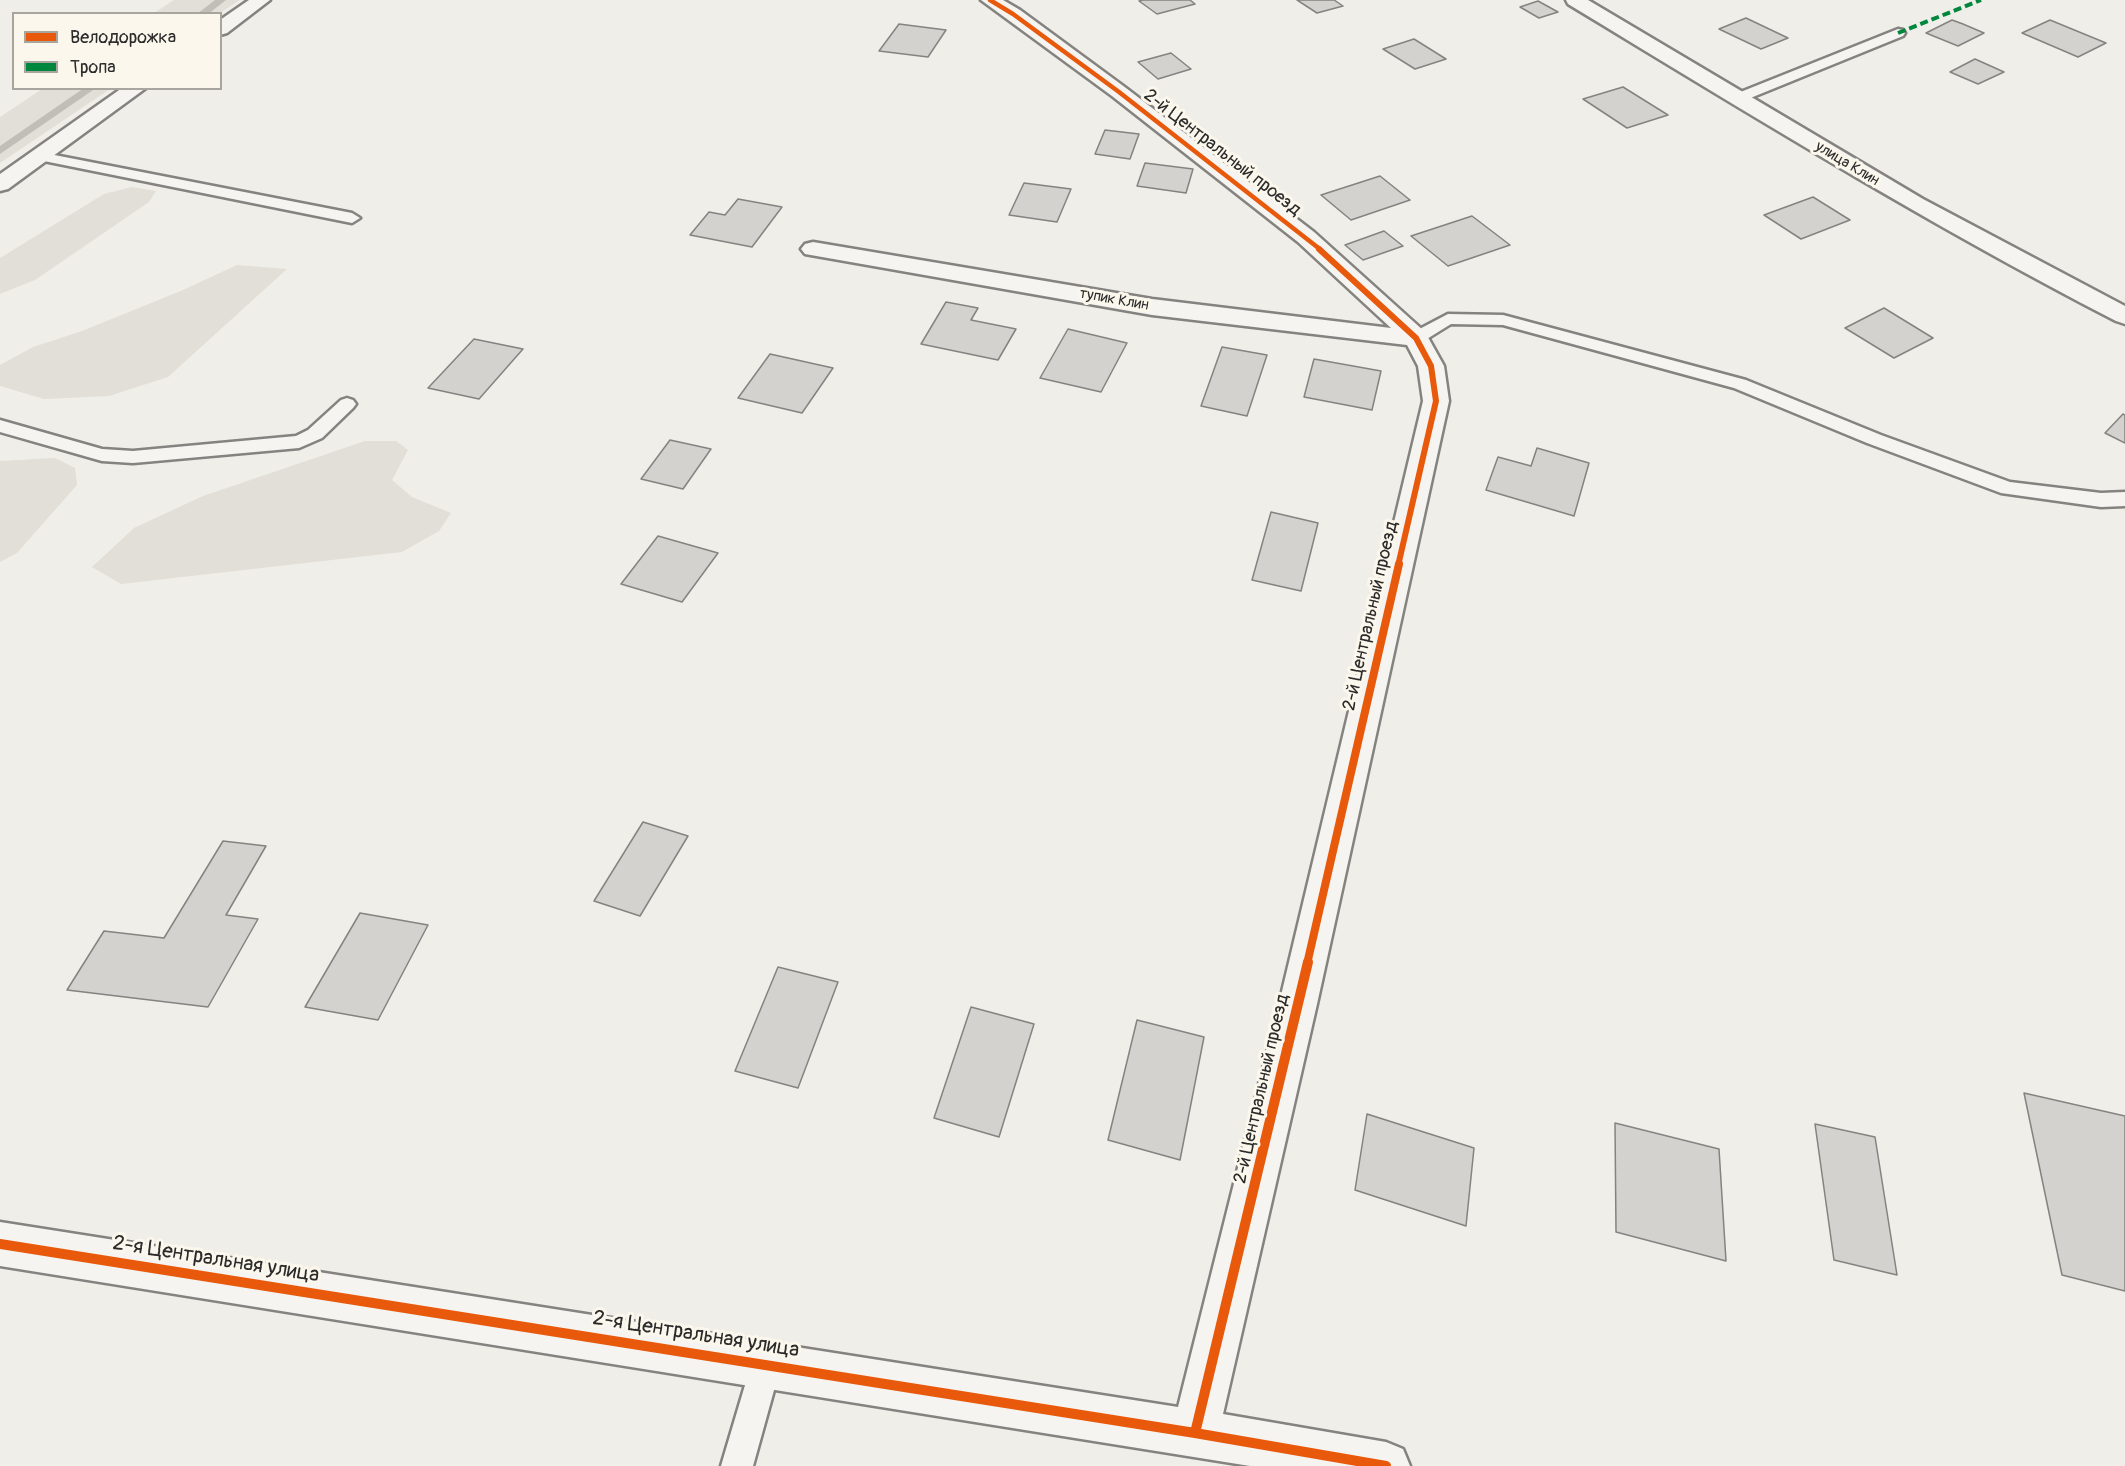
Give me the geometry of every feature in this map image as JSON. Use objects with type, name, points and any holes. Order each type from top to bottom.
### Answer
[{"type":"street","points":[[222,28],[261,0]]},
{"type":"street","name":"2-й Центральный проезд","points":[[990,0],[1013,14],[1119,93],[1306,237],[1416,338],[1431,366],[1436,400],[1301,992],[1195,1432]]},
{"type":"street","name":"улица Клин","points":[[1575,0],[1881,184],[2020,263],[2125,316]]},
{"type":"street","points":[[0,184],[133,90]]},
{"type":"street","name":"тупик Клин","points":[[813,249],[1152,307],[1374,335],[1416,338]]},
{"type":"street","name":"2-я Центральная улица","points":[[0,1244],[1195,1432],[1386,1466]]},
{"type":"lane","points":[[1738,98],[1898,33]]},
{"type":"lane","points":[[39,156],[352,218]]},
{"type":"lane","points":[[1416,338],[1448,319],[1503,320],[1740,384],[1874,439],[2008,488],[2101,500],[2125,499]]},
{"type":"lane","points":[[0,426],[102,455],[133,457],[299,442],[315,434],[347,404]]},
{"type":"lane","points":[[737,1466],[766,1365]]},
{"type":"shaded area","points":[[174,0],[240,0],[222,12],[156,12]]},
{"type":"shaded area","points":[[40,90],[109,90],[0,163],[0,117]]},
{"type":"shaded area","points":[[132,187],[156,191],[149,202],[35,280],[0,294],[0,258],[104,194]]},
{"type":"shaded area","points":[[237,265],[287,269],[168,377],[109,396],[44,399],[0,386],[0,365],[33,347],[82,331],[183,290]]},
{"type":"shaded area","points":[[365,441],[396,441],[408,450],[392,480],[412,497],[451,513],[439,531],[402,552],[121,584],[92,567],[134,528],[203,496]]},
{"type":"shaded area","points":[[55,458],[75,468],[77,485],[17,553],[0,562],[0,461]]},
{"type":"building","points":[[1190,0],[1195,4],[1157,14],[1139,1]]},
{"type":"building","points":[[1297,0],[1334,0],[1343,6],[1317,13]]},
{"type":"building","points":[[1538,1],[1558,12],[1539,18],[1520,7]]},
{"type":"building","points":[[1746,18],[1788,38],[1761,49],[1719,29]]},
{"type":"building","points":[[1952,20],[1984,33],[1958,46],[1926,33]]},
{"type":"building","points":[[2050,20],[2106,43],[2078,57],[2022,33]]},
{"type":"building","points":[[899,24],[946,30],[928,57],[879,51]]},
{"type":"building","points":[[1414,39],[1446,59],[1415,69],[1383,49]]},
{"type":"building","points":[[1171,53],[1191,69],[1158,79],[1138,62]]},
{"type":"building","points":[[1975,59],[2004,72],[1978,84],[1950,72]]},
{"type":"building","points":[[1623,87],[1668,115],[1627,128],[1583,99]]},
{"type":"building","points":[[1105,130],[1139,134],[1130,159],[1095,154]]},
{"type":"building","points":[[1145,163],[1193,169],[1186,193],[1137,186]]},
{"type":"building","points":[[1380,176],[1410,200],[1351,220],[1321,195]]},
{"type":"building","points":[[1024,183],[1071,189],[1057,222],[1009,215]]},
{"type":"building","points":[[1813,197],[1850,220],[1801,239],[1764,215]]},
{"type":"building","points":[[738,199],[782,207],[752,247],[690,235],[709,212],[725,215]]},
{"type":"building","points":[[1472,216],[1510,245],[1448,266],[1411,236]]},
{"type":"building","points":[[1384,231],[1403,246],[1363,260],[1345,245]]},
{"type":"building","points":[[946,302],[978,308],[971,320],[1016,329],[998,360],[921,344]]},
{"type":"building","points":[[1884,308],[1933,338],[1894,358],[1845,328]]},
{"type":"building","points":[[1068,329],[1127,343],[1101,392],[1040,378]]},
{"type":"building","points":[[474,339],[523,349],[479,399],[428,388]]},
{"type":"building","points":[[1222,347],[1267,355],[1247,416],[1201,406]]},
{"type":"building","points":[[770,354],[833,368],[802,413],[738,398]]},
{"type":"building","points":[[1314,359],[1381,371],[1372,410],[1304,397]]},
{"type":"building","points":[[2123,414],[2125,415],[2125,443],[2105,433]]},
{"type":"building","points":[[670,440],[711,449],[683,489],[641,479]]},
{"type":"building","points":[[1537,448],[1589,463],[1574,516],[1486,490],[1498,457],[1531,466]]},
{"type":"building","points":[[1271,512],[1318,523],[1301,591],[1252,580]]},
{"type":"building","points":[[658,536],[718,553],[682,602],[621,584]]},
{"type":"building","points":[[643,822],[688,836],[640,916],[594,901]]},
{"type":"building","points":[[223,841],[266,846],[226,915],[258,919],[208,1007],[67,990],[104,931],[164,938]]},
{"type":"building","points":[[360,913],[428,925],[378,1020],[305,1007]]},
{"type":"building","points":[[778,967],[838,982],[798,1088],[735,1071]]},
{"type":"building","points":[[971,1007],[1034,1024],[999,1137],[934,1118]]},
{"type":"building","points":[[1137,1020],[1204,1037],[1180,1160],[1108,1140]]},
{"type":"building","points":[[2024,1093],[2125,1116],[2125,1291],[2062,1275]]},
{"type":"building","points":[[1367,1114],[1474,1148],[1466,1226],[1355,1190]]},
{"type":"building","points":[[1615,1123],[1719,1149],[1726,1261],[1616,1232]]},
{"type":"building","points":[[1815,1124],[1875,1137],[1897,1275],[1834,1260]]},
{"type":"waterway","points":[[204,12],[221,0]]},
{"type":"waterway","points":[[0,151],[88,90]]},
{"type":"marked path","points":[[1898,33],[1981,0]]},
{"type":"cycle path","points":[[990,0],[1013,14],[1119,92],[1306,237],[1416,338],[1431,366],[1436,401],[1298,1004],[1195,1433]]},
{"type":"cycle path","points":[[0,1244],[1195,1433],[1386,1466]]}]
